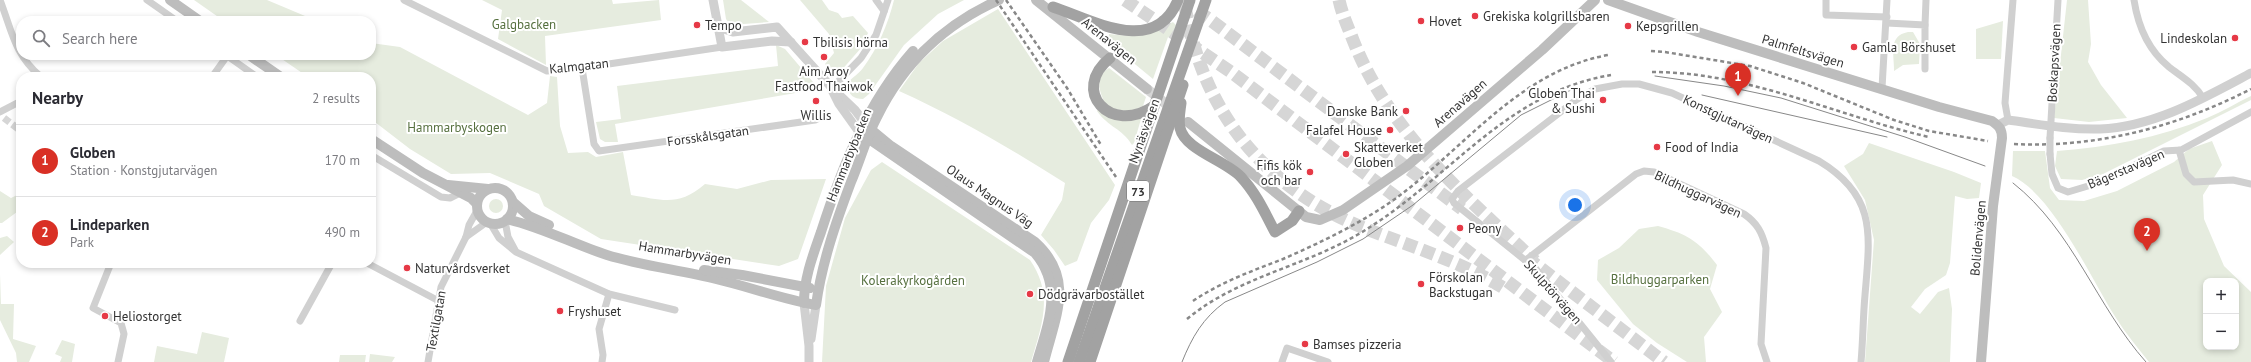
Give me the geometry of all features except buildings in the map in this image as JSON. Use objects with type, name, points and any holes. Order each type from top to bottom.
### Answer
[{"type":"highway","points":[[1049,3],[1116,30],[1134,32],[1147,29],[1168,17],[1174,10],[1178,0]]},
{"type":"highway","name":"Nynäsvägen","points":[[1068,362],[1190,0]]},
{"type":"highway","name":"Nynäsvägen","points":[[1079,362],[1206,0]]},
{"type":"highway","points":[[1198,21],[1184,85],[1179,122],[1184,136],[1198,150],[1221,161],[1241,177],[1255,196],[1275,232],[1292,221],[1300,210]]},
{"type":"highway","points":[[1110,58],[1102,65],[1095,77],[1095,94],[1101,106],[1110,114],[1120,116],[1142,114],[1154,106]]},
{"type":"highway","points":[[1090,362],[1123,261],[1184,85]]},
{"type":"highway","points":[[1097,362],[1116,302],[1123,261]]},
{"type":"highway","points":[[1060,362],[1068,340],[1092,293]]},
{"type":"main road","points":[[170,0],[193,16]]},
{"type":"main road","name":"Hammarbybacken","points":[[804,303],[804,287],[829,206],[861,127],[899,67],[922,42],[939,28],[985,0]]},
{"type":"main road","name":"Hammarbybacken","points":[[816,305],[822,270],[840,212],[870,134],[890,93],[909,66],[926,47],[942,33],[999,0]]},
{"type":"main road","name":"Arenavägen","points":[[1036,0],[1148,86],[1049,3]]},
{"type":"main road","name":"Arenavägen","points":[[1188,120],[1300,210],[1306,217],[1314,220],[1326,219],[1349,207],[1424,153],[1546,46],[1595,0]]},
{"type":"main road","name":"Palmfeltsvägen","points":[[1608,0],[1698,32],[1995,123]]},
{"type":"main road","points":[[256,60],[274,72]]},
{"type":"main road","name":"Bolidenvägen","points":[[1981,362],[1993,206],[2002,138],[2002,131],[1995,123]]},
{"type":"main road","name":"Olaus Magnus Väg","points":[[861,127],[1035,242],[1046,252],[1057,270],[1061,295],[1041,359]]},
{"type":"main road","name":"Hammarbyvägen","points":[[376,142],[423,173],[471,198],[477,207],[479,214],[489,222],[506,220],[526,223],[605,254],[633,263],[715,279],[816,305]]},
{"type":"main road","name":"Hammarbyvägen","points":[[448,185],[503,190],[521,210],[538,220],[607,249],[636,259],[663,265],[742,275],[818,289]]},
{"type":"main road","points":[[477,207],[480,195],[488,189]]},
{"type":"main road","points":[[506,220],[512,211],[513,202]]},
{"type":"street","points":[[0,0],[16,46]]},
{"type":"street","points":[[146,0],[170,16]]},
{"type":"street","name":"Kalmgatan","points":[[404,0],[537,68],[547,71],[582,68],[722,47]]},
{"type":"street","points":[[713,0],[722,47],[772,41],[791,42]]},
{"type":"street","points":[[876,0],[884,11]]},
{"type":"street","points":[[832,88],[861,58],[876,34],[888,0]]},
{"type":"street","points":[[1826,0],[1826,15],[1925,25]]},
{"type":"street","points":[[1882,88],[1887,0]]},
{"type":"street","points":[[1925,69],[1926,0]]},
{"type":"street","points":[[2008,120],[2005,103],[2013,0]]},
{"type":"street","name":"Boskapsvägen","points":[[2051,125],[2058,0]]},
{"type":"street","points":[[2134,0],[2137,20],[2152,51],[2192,83],[2203,98]]},
{"type":"street","name":"Olaus Magnus Väg","points":[[718,27],[733,32],[774,26],[791,42],[832,88],[855,110],[861,127]]},
{"type":"street","points":[[24,60],[35,72]]},
{"type":"street","points":[[215,72],[223,60]]},
{"type":"street","points":[[232,60],[250,72]]},
{"type":"street","name":"Forsskålsgatan","points":[[582,68],[594,144],[599,151],[814,120],[825,115]]},
{"type":"street","points":[[1995,123],[2008,120],[2086,129],[2116,127],[2169,113],[2203,98],[2251,73]]},
{"type":"street","name":"Konstgjutarvägen","points":[[1452,199],[1458,191],[1571,104],[1595,89],[1622,84],[1639,84],[1672,93],[1819,161],[1844,178],[1854,190],[1862,206],[1869,239],[1861,362]]},
{"type":"street","points":[[2,114],[16,104]]},
{"type":"street","name":"Bägerstavägen","points":[[2051,125],[2050,154],[2052,174],[2058,188],[2068,192],[2098,183],[2164,151],[2179,150],[2251,112]]},
{"type":"street","points":[[2179,150],[2186,174],[2194,182],[2233,180],[2251,184]]},
{"type":"street","points":[[376,158],[441,197],[450,198],[460,193]]},
{"type":"street","name":"Bildhuggarvägen","points":[[1526,260],[1636,174],[1644,171],[1654,172],[1744,214],[1756,222],[1766,248],[1761,344],[1767,362]]},
{"type":"street","name":"Skulptörvägen","points":[[1452,199],[1454,204],[1486,231],[1526,260],[1561,297],[1611,362]]},
{"type":"street","name":"Textilgatan","points":[[428,362],[437,300],[441,287],[466,237],[469,225],[477,207]]},
{"type":"street","points":[[506,220],[508,236],[516,252]]},
{"type":"street","points":[[489,222],[499,238],[516,252],[609,294],[675,310]]},
{"type":"street","name":"Textilgatan","points":[[466,237],[489,222]]},
{"type":"street","points":[[110,268],[93,308],[121,323],[124,334],[118,362]]},
{"type":"street","points":[[300,321],[329,268]]},
{"type":"street","points":[[376,268],[437,300]]},
{"type":"street","points":[[602,362],[603,355],[599,329],[609,294]]},
{"type":"street","name":"Hammarbybacken","points":[[804,303],[809,346],[808,362]]},
{"type":"street","name":"Hammarbybacken","points":[[809,346],[814,327],[816,305]]},
{"type":"street","points":[[1282,362],[1287,348],[1328,362]]},
{"type":"green space","points":[[194,0],[267,0],[305,16],[217,16]]},
{"type":"green space","name":"Galgbacken","points":[[482,0],[612,0],[613,4],[659,0],[661,20],[545,36],[546,65],[498,39],[502,10]]},
{"type":"green space","points":[[723,0],[741,0],[769,22],[730,25],[726,19]]},
{"type":"green space","points":[[800,0],[822,0],[829,10],[838,13],[842,18],[853,16],[868,33],[861,48],[840,72],[832,70],[825,64],[834,53],[829,34]]},
{"type":"green space","points":[[894,0],[964,0],[938,14],[904,45],[869,94],[863,99],[854,97],[850,94],[846,86],[849,81],[863,68],[878,44],[886,27]]},
{"type":"green space","points":[[2067,0],[2088,0],[2091,44],[2088,62],[2101,85],[2127,118],[2089,122],[2054,118]]},
{"type":"green space","points":[[998,9],[1115,185],[1109,200],[1091,223],[1077,261],[1065,266],[1041,235],[1062,200],[1065,183],[984,134],[899,91],[919,63],[943,41]]},
{"type":"green space","points":[[2003,21],[2001,59],[1976,59],[1976,29]]},
{"type":"green space","points":[[1173,22],[1176,25],[1172,38],[1168,37],[1153,79],[1107,41],[1109,34],[1142,34]]},
{"type":"green space","points":[[1908,32],[1913,32],[1920,44],[1919,64],[1903,65],[1894,71],[1893,52],[1895,41],[1897,37]]},
{"type":"green space","name":"Hammarbyskogen","points":[[376,44],[400,47],[528,115],[547,103],[550,76],[557,77],[560,126],[568,153],[588,152],[596,157],[623,152],[631,195],[652,199],[670,200],[687,196],[705,184],[737,189],[771,180],[826,179],[798,259],[779,266],[601,239],[544,206],[539,194],[490,173],[451,174],[410,149],[376,123],[376,72],[301,72],[283,60],[376,60]]},
{"type":"green space","points":[[776,45],[785,49],[819,89],[615,124],[618,142],[605,142],[600,139],[596,122],[621,119],[617,86],[778,66]]},
{"type":"green space","points":[[1109,68],[1146,97],[1143,106],[1129,112],[1107,107],[1100,92],[1099,81],[1104,72]]},
{"type":"green space","points":[[2251,96],[2251,100],[2103,174],[2082,180],[2061,179],[2055,166],[2057,151],[2114,144],[2170,131],[2213,116]]},
{"type":"green space","points":[[1098,109],[1120,120],[1141,119],[1134,143],[1132,145],[1124,135],[1102,117],[1097,111]]},
{"type":"green space","points":[[2212,141],[2222,165],[2203,195],[2204,219],[2224,266],[2236,278],[2203,278],[2203,350],[2239,350],[2239,280],[2251,292],[2251,362],[2149,362],[2116,318],[2057,219],[2027,186],[2012,176],[2013,151],[2045,151],[2050,188],[2059,200],[2084,201],[2117,191],[2174,162],[2189,149]]},
{"type":"green space","points":[[1869,143],[1954,172],[1981,183],[1979,198],[1967,199],[1955,196],[1950,263],[1946,275],[1925,289],[1911,307],[1920,314],[1938,292],[1949,288],[1952,309],[1950,362],[1865,362],[1874,240],[1865,200],[1844,166],[1863,154]]},
{"type":"green space","name":"Kolerakyrkogården","points":[[882,162],[1030,260],[1042,285],[1044,298],[1042,322],[1031,362],[822,362],[826,286],[845,218],[871,170]]},
{"type":"green space","points":[[0,191],[11,198],[16,196],[16,213],[0,223]]},
{"type":"green space","points":[[493,199],[499,199],[503,203],[503,209],[499,213],[493,213],[489,209],[489,203]]},
{"type":"green space","name":"Bildhuggarparken","points":[[1658,226],[1677,232],[1692,240],[1704,250],[1717,265],[1710,289],[1722,312],[1704,337],[1706,362],[1687,362],[1657,343],[1633,324],[1597,280],[1598,260],[1619,248],[1639,229]]},
{"type":"green space","points":[[7,236],[14,242],[0,255],[0,238]]},
{"type":"green space","points":[[0,274],[1,304],[14,304],[13,339],[36,346],[29,362],[17,362],[16,353],[0,320]]},
{"type":"green space","points":[[202,332],[229,338],[224,362],[154,362],[157,346],[197,354]]},
{"type":"green space","points":[[62,340],[75,344],[72,362],[60,362],[62,357],[55,354]]},
{"type":"green space","points":[[370,354],[395,357],[392,362],[369,362]]},
{"type":"green space","points":[[340,355],[366,355],[365,362],[339,362]]},
{"type":"tunnel","points":[[1125,0],[1231,72],[1614,362]]},
{"type":"tunnel","points":[[1181,0],[1209,19],[1462,209]]},
{"type":"tunnel","points":[[1339,0],[1343,15],[1368,73],[1387,104],[1408,133],[1456,186],[1535,261]]},
{"type":"tunnel","points":[[1185,6],[1194,45],[1207,81],[1224,114],[1245,144],[1270,170],[1299,193],[1332,213],[1369,230],[1457,264],[1491,280],[1507,290]]},
{"type":"tunnel","points":[[1147,89],[1175,111]]},
{"type":"tunnel","points":[[4,118],[16,127]]},
{"type":"tunnel","points":[[1526,257],[1664,362]]},
{"type":"tram line","points":[[1655,76],[1724,86],[1781,98],[1905,137],[1985,166]]},
{"type":"tram line","points":[[1182,362],[1194,336],[1204,321],[1225,302],[1317,262],[1363,239],[1413,205],[1521,115],[1571,90]]},
{"type":"tram line","points":[[1702,95],[1887,137]]},
{"type":"tram line","points":[[2013,183],[2034,202],[2052,223],[2128,340],[2146,362]]},
{"type":"railway","points":[[996,0],[1116,177]]},
{"type":"railway","points":[[1006,0],[1067,88],[1101,145]]},
{"type":"railway","points":[[1651,51],[1750,66],[1803,83],[1894,120],[1929,131],[1988,141]]},
{"type":"railway","points":[[1193,301],[1226,283],[1341,232],[1369,216],[1395,199],[1421,179],[1494,114],[1520,94],[1547,77],[1576,64],[1608,55]]},
{"type":"railway","points":[[1652,72],[1688,74],[1723,79],[1758,87],[1929,137]]},
{"type":"railway","points":[[1187,319],[1226,293],[1314,256],[1357,235],[1389,214],[1419,191],[1477,142],[1538,100],[1573,85],[1611,75]]},
{"type":"railway","points":[[2014,144],[2076,142],[2136,132],[2194,114],[2251,89]]},
{"type":"place","name":"Grekiska kolgrillsbaren","points":[[1475,16]]},
{"type":"place","name":"Hovet","points":[[1421,21]]},
{"type":"place","name":"Tempo","points":[[697,25]]},
{"type":"place","name":"Kepsgrillen","points":[[1628,26]]},
{"type":"place","name":"Lindeskolan","points":[[2235,38]]},
{"type":"place","name":"Tbilisis hörna","points":[[805,42]]},
{"type":"place","name":"Gamla Börshuset","points":[[1854,47]]},
{"type":"place","name":"Aim Aroy Fastfood Thaiwok","points":[[824,57]]},
{"type":"place","name":"Globen","points":[[1738,96]]},
{"type":"place","name":"Globen Thai & Sushi","points":[[1603,100]]},
{"type":"place","name":"Willis","points":[[816,101]]},
{"type":"place","name":"Danske Bank","points":[[1406,111]]},
{"type":"place","name":"Falafel House","points":[[1390,130]]},
{"type":"place","name":"Food of India","points":[[1657,147]]},
{"type":"place","name":"Skatteverket Globen","points":[[1346,154]]},
{"type":"place","name":"Fifis kök och bar","points":[[1310,172]]},
{"type":"place","name":"Peony","points":[[1460,228]]},
{"type":"place","name":"Lindeparken","points":[[2147,251]]},
{"type":"place","name":"Naturvårdsverket","points":[[407,268]]},
{"type":"place","name":"Förskolan Backstugan","points":[[1421,284]]},
{"type":"place","name":"Dödgrävarbostället","points":[[1030,294]]},
{"type":"place","name":"Fryshuset","points":[[560,311]]},
{"type":"place","name":"Heliostorget","points":[[105,316]]},
{"type":"place","name":"Bamses pizzeria","points":[[1305,344]]}]
